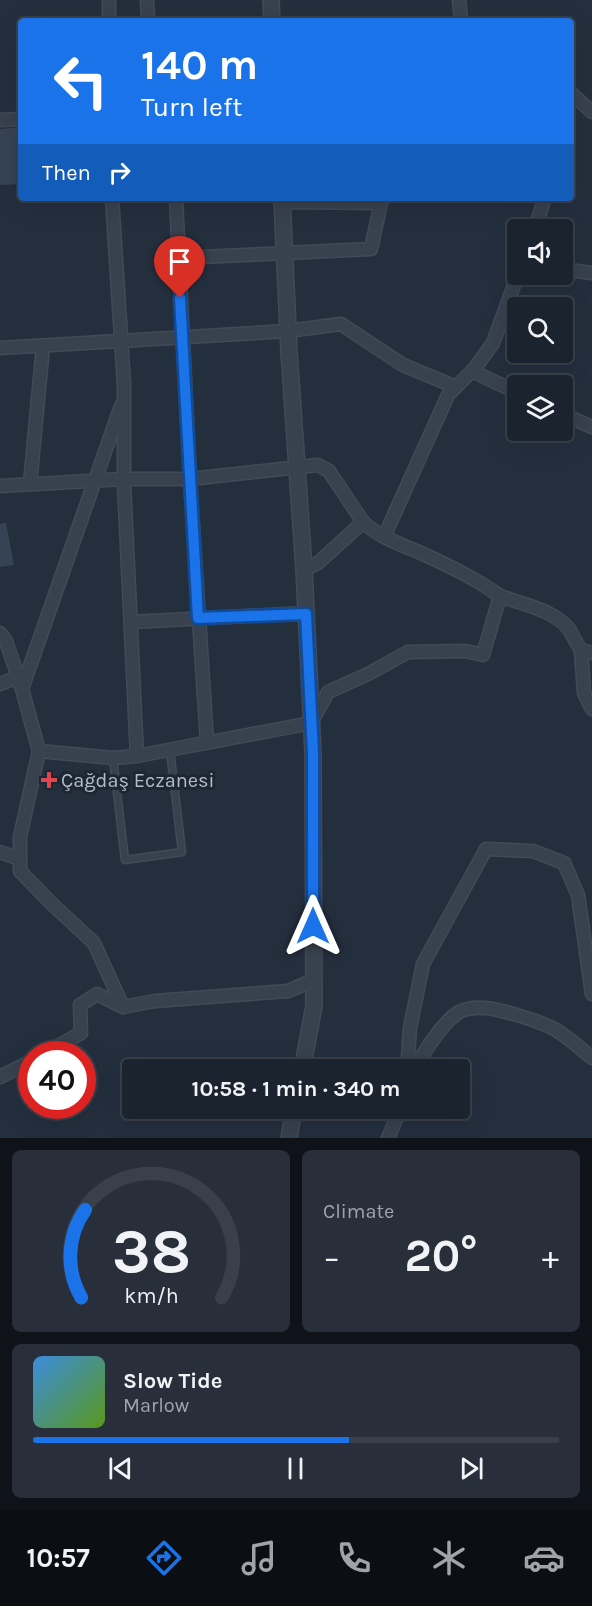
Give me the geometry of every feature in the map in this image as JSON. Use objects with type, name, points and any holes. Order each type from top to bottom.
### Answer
[{"type":"street","points":[[109,0],[109,18]]},
{"type":"street","points":[[147,0],[148,18]]},
{"type":"street","points":[[271,0],[272,18]]},
{"type":"street","points":[[459,0],[461,18]]},
{"type":"street","points":[[574,95],[590,107]]},
{"type":"street","points":[[0,120],[18,119]]},
{"type":"street","points":[[112,201],[124,396],[124,479],[137,756]]},
{"type":"street","points":[[176,201],[190,479],[207,742]]},
{"type":"street","points":[[282,201],[313,753],[314,1006],[304,1059]]},
{"type":"street","points":[[178,258],[371,249],[382,201]]},
{"type":"street","points":[[538,219],[544,201]]},
{"type":"street","points":[[573,270],[592,273]]},
{"type":"street","points":[[384,537],[448,395],[472,371],[493,343],[514,285]]},
{"type":"street","points":[[0,348],[288,331],[341,324],[403,365],[456,387]]},
{"type":"street","points":[[30,484],[43,346]]},
{"type":"street","points":[[472,371],[507,388]]},
{"type":"street","points":[[20,683],[124,396]]},
{"type":"street","points":[[573,419],[592,427]]},
{"type":"street","points":[[0,486],[124,479],[190,479],[318,465],[329,471],[369,528],[471,576],[500,596],[556,618],[570,630],[586,652],[584,693],[592,709]]},
{"type":"street","points":[[304,569],[318,562],[363,522]]},
{"type":"street","points":[[312,723],[328,692],[408,652],[466,651],[483,655],[500,596]]},
{"type":"street","points":[[131,622],[306,614]]},
{"type":"street","points":[[0,633],[6,641],[20,683],[39,751],[20,837],[20,871],[94,943],[123,1007]]},
{"type":"street","points":[[0,684],[20,683]]},
{"type":"street","points":[[39,751],[113,758],[137,756],[312,723]]},
{"type":"street","points":[[408,1059],[410,1028],[423,964],[486,849],[533,851],[564,863],[578,895],[592,994]]},
{"type":"street","points":[[0,852],[20,859]]},
{"type":"street","points":[[67,1041],[81,1033],[80,1005],[98,994],[123,1007],[155,1001],[288,991],[314,980]]},
{"type":"street","points":[[420,1059],[445,1024],[457,1013],[469,1008],[487,1008],[554,1029],[592,1058]]},
{"type":"street","points":[[0,1077],[18,1068]]},
{"type":"street","points":[[289,1138],[292,1119]]},
{"type":"street","points":[[388,1138],[396,1119]]},
{"type":"lane","points":[[113,758],[124,860],[182,852],[170,750]]},
{"type":"building","points":[[18,127],[18,184],[0,185],[0,129]]},
{"type":"building","points":[[6,523],[14,565],[0,567],[0,524]]},
{"type":"place","name":"Çağdaş Eczanesi","points":[[49,780]]},
{"type":"route","points":[[180,298],[198,618],[306,614],[313,753],[313,926]]}]
